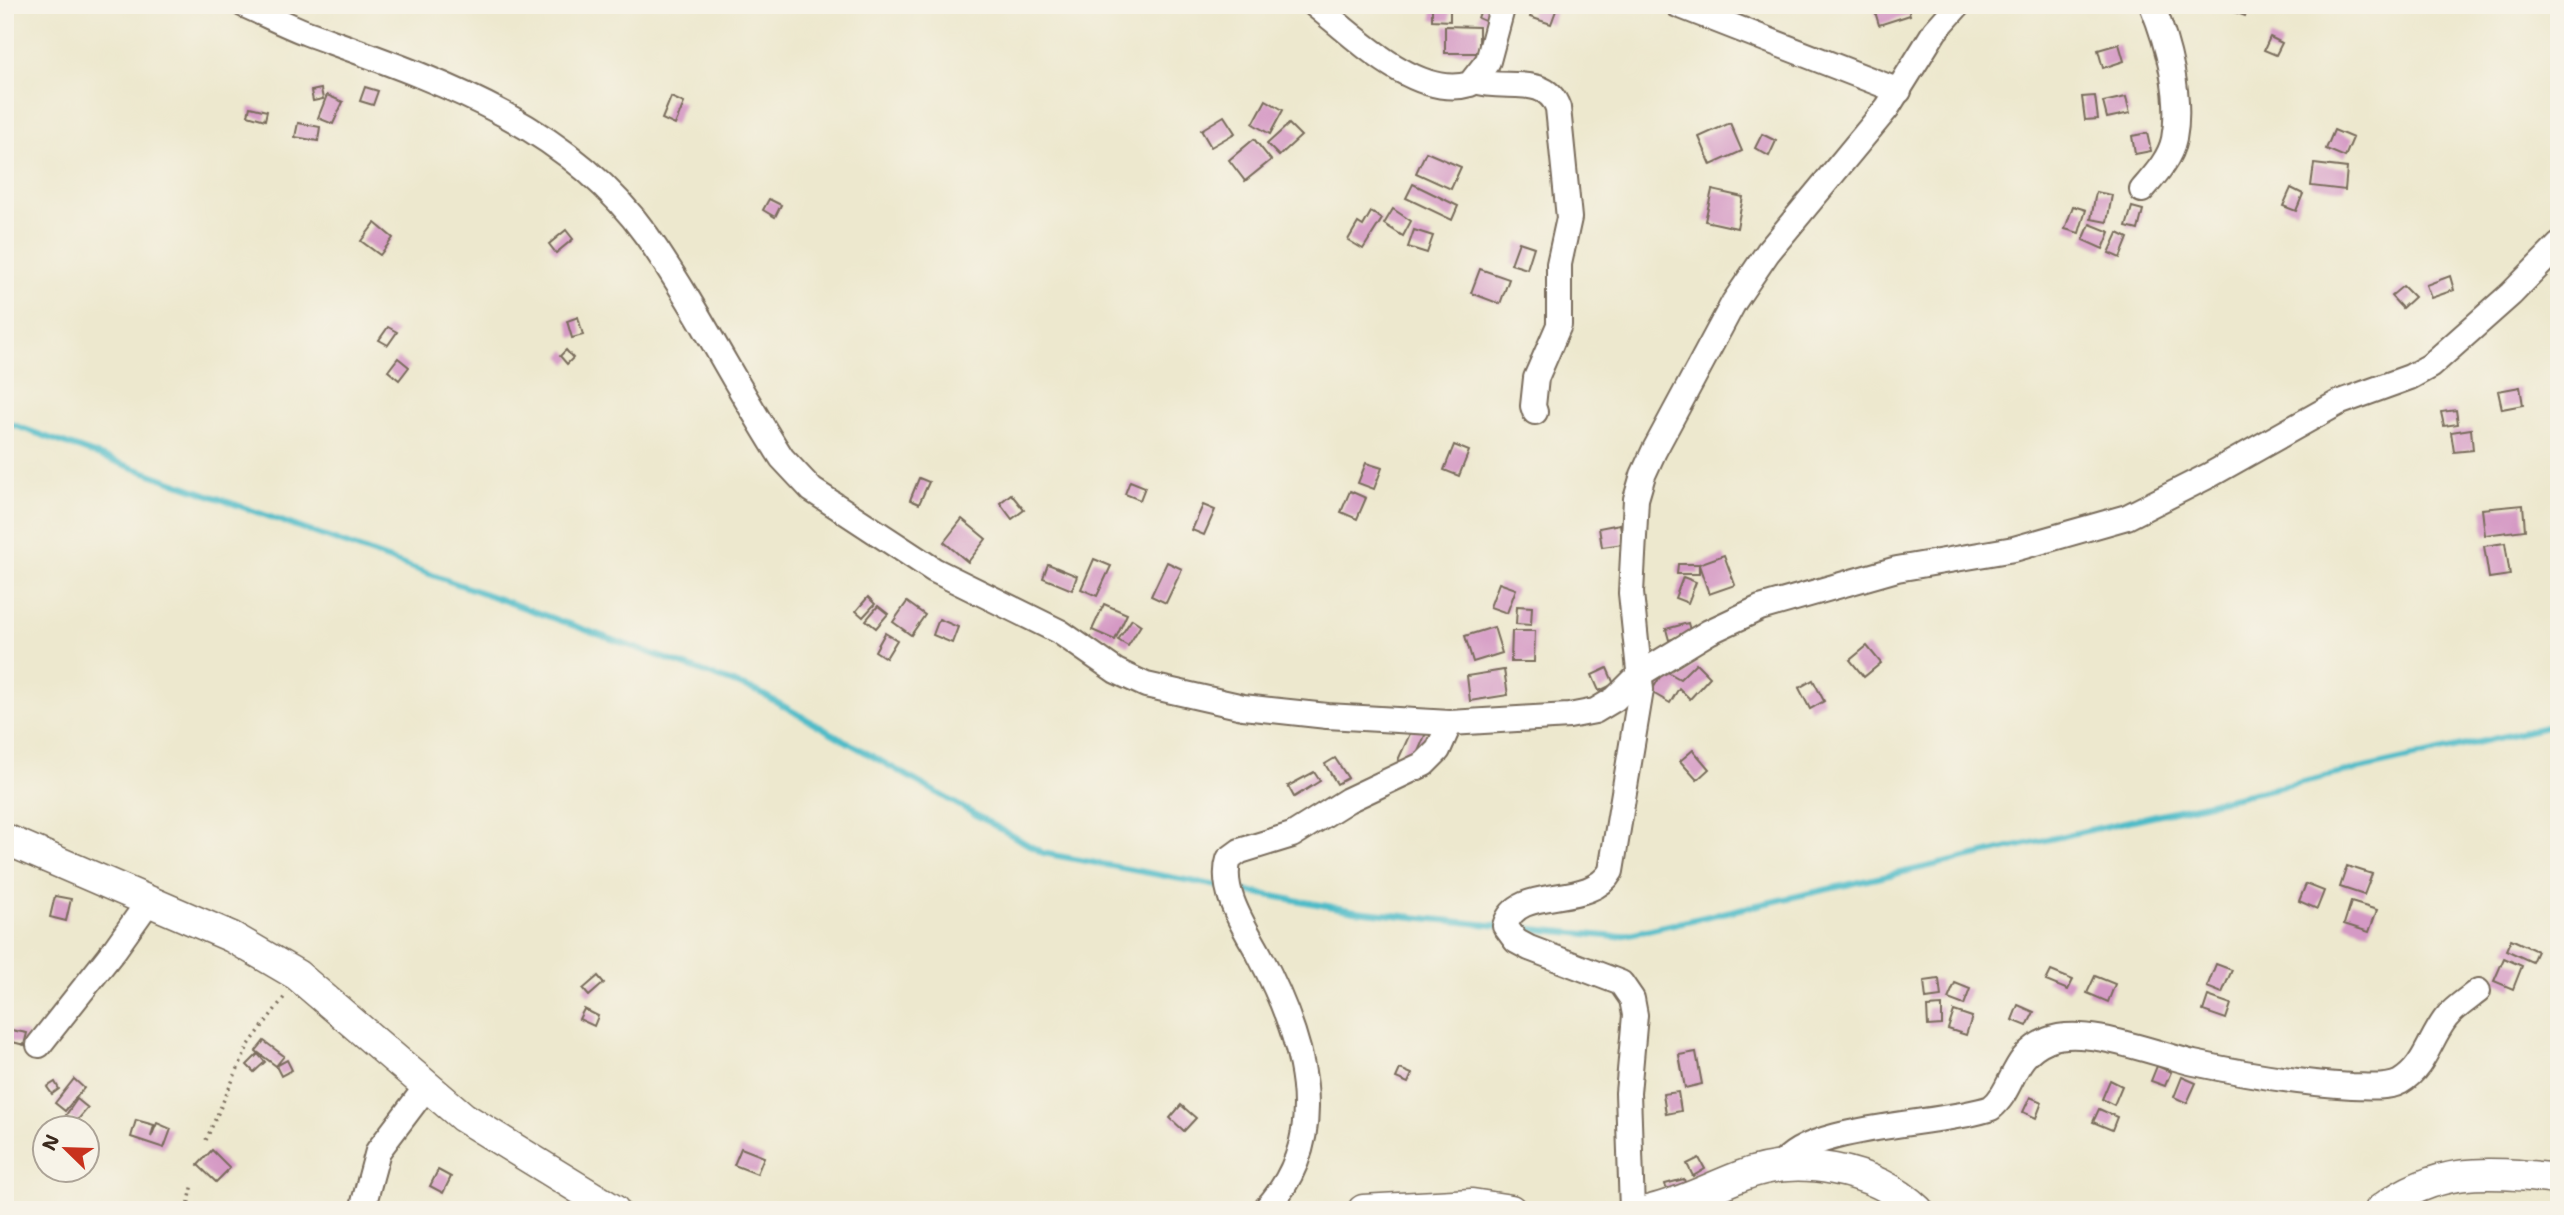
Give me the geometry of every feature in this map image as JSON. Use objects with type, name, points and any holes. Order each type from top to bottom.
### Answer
[{"type":"street","points":[[244,5],[304,31],[408,68],[497,108],[566,151],[607,190],[646,235],[791,470],[831,503],[872,526],[934,570],[1060,632],[1116,671],[1146,685],[1243,707],[1327,716],[1450,723],[1546,718],[1595,710],[1615,699],[1640,674],[1709,632],[1760,608],[1897,569],[2014,549],[2127,517],[2210,475],[2338,403],[2410,377],[2430,366],[2511,294],[2559,245]]},
{"type":"street","points":[[1315,5],[1375,52],[1421,81],[1450,88],[1475,80],[1493,86],[1541,87],[1553,97],[1558,108],[1569,218],[1559,264],[1559,325],[1536,378],[1533,405],[1535,412]]},
{"type":"street","points":[[1475,80],[1488,61],[1503,5]]},
{"type":"street","points":[[1678,5],[1899,91]]},
{"type":"street","points":[[1632,1210],[1628,1093],[1634,1015],[1627,989],[1615,981],[1529,948],[1516,941],[1505,926],[1513,912],[1531,902],[1588,891],[1601,884],[1611,871],[1639,708],[1640,674],[1631,593],[1636,499],[1643,474],[1734,302],[1791,222],[1899,91],[1935,31],[1958,5]]},
{"type":"street","points":[[2141,190],[2161,168],[2174,140],[2174,74],[2152,5]]},
{"type":"street","points":[[1265,1210],[1287,1182],[1302,1138],[1307,1102],[1306,1079],[1289,1015],[1233,901],[1227,878],[1229,859],[1240,851],[1292,835],[1348,800],[1424,764],[1438,750],[1450,723]]},
{"type":"street","points":[[5,839],[232,937],[297,975],[463,1117],[614,1210]]},
{"type":"street","points":[[39,1045],[116,949],[149,901]]},
{"type":"street","points":[[1781,1166],[1788,1156],[1817,1143],[1910,1121],[1991,1108],[2024,1058],[2046,1041],[2062,1037],[2100,1040],[2195,1063],[2324,1084],[2368,1087],[2397,1084],[2412,1074],[2430,1050],[2446,1018],[2478,991]]},
{"type":"street","points":[[362,1210],[378,1151],[427,1086]]},
{"type":"street","points":[[1650,1210],[1685,1202],[1743,1175],[1781,1166],[1851,1173],[1884,1187],[1918,1210]]},
{"type":"street","points":[[2380,1210],[2404,1193],[2454,1176],[2484,1171],[2559,1179]]},
{"type":"street","points":[[1363,1210],[1472,1204],[1511,1210]]},
{"type":"path","points":[[206,1140],[243,1055],[297,975]]},
{"type":"path","points":[[187,1210],[193,1184]]},
{"type":"building","points":[[1071,5],[1092,5],[1086,15]]},
{"type":"building","points":[[1432,5],[1450,5],[1450,21],[1432,20]]},
{"type":"building","points":[[1483,5],[1497,5],[1489,23],[1478,18]]},
{"type":"building","points":[[1534,5],[1558,5],[1551,24],[1530,17]]},
{"type":"building","points":[[1873,5],[1907,5],[1910,15],[1879,25]]},
{"type":"building","points":[[2234,5],[2249,5],[2245,16],[2232,11]]},
{"type":"building","points":[[2280,5],[2281,11],[2266,15],[2264,9]]},
{"type":"building","points":[[1445,26],[1479,27],[1479,53],[1445,53]]},
{"type":"building","points":[[2270,37],[2282,43],[2276,55],[2264,50]]},
{"type":"building","points":[[2119,44],[2124,61],[2103,68],[2098,50]]},
{"type":"building","points":[[365,87],[378,91],[373,105],[360,101]]},
{"type":"building","points":[[321,89],[323,99],[313,101],[311,91]]},
{"type":"building","points":[[327,95],[343,102],[333,124],[318,118]]},
{"type":"building","points":[[2095,96],[2098,119],[2085,120],[2082,97]]},
{"type":"building","points":[[671,97],[684,103],[675,125],[662,119]]},
{"type":"building","points":[[2126,97],[2130,113],[2107,118],[2103,102]]},
{"type":"building","points":[[1266,100],[1283,110],[1270,134],[1253,124]]},
{"type":"building","points":[[250,107],[267,111],[265,120],[248,115]]},
{"type":"building","points":[[1224,116],[1235,133],[1211,147],[1201,130]]},
{"type":"building","points":[[298,123],[320,127],[318,141],[295,137]]},
{"type":"building","points":[[1730,123],[1742,151],[1711,165],[1699,137]]},
{"type":"building","points":[[1289,124],[1301,136],[1279,156],[1267,144]]},
{"type":"building","points":[[2334,130],[2353,138],[2345,157],[2326,149]]},
{"type":"building","points":[[2147,133],[2151,151],[2135,154],[2132,136]]},
{"type":"building","points":[[1762,134],[1776,141],[1769,156],[1755,148]]},
{"type":"building","points":[[1254,139],[1271,160],[1245,181],[1229,160]]},
{"type":"building","points":[[1426,152],[1461,167],[1451,189],[1416,173]]},
{"type":"building","points":[[2314,164],[2347,168],[2345,190],[2311,186]]},
{"type":"building","points":[[1413,184],[1458,206],[1452,220],[1406,198]]},
{"type":"building","points":[[2291,188],[2303,194],[2296,211],[2283,206]]},
{"type":"building","points":[[1712,190],[1743,197],[1737,228],[1705,221]]},
{"type":"building","points":[[2096,192],[2112,195],[2107,222],[2091,219]]},
{"type":"building","points":[[769,199],[781,205],[775,217],[763,210]]},
{"type":"building","points":[[2073,206],[2086,210],[2079,233],[2065,229]]},
{"type":"building","points":[[2132,207],[2143,210],[2138,230],[2126,227]]},
{"type":"building","points":[[1393,209],[1411,221],[1403,236],[1384,224]]},
{"type":"building","points":[[1371,212],[1382,219],[1363,249],[1348,240],[1358,223],[1363,226]]},
{"type":"building","points":[[375,223],[393,238],[380,255],[361,241]]},
{"type":"building","points":[[2090,224],[2110,232],[2103,249],[2083,240]]},
{"type":"building","points":[[566,230],[573,239],[556,253],[549,244]]},
{"type":"building","points":[[1414,230],[1433,236],[1427,253],[1408,247]]},
{"type":"building","points":[[2118,233],[2128,238],[2120,258],[2109,253]]},
{"type":"building","points":[[1519,242],[1534,247],[1527,269],[1511,264]]},
{"type":"building","points":[[1480,269],[1509,279],[1500,304],[1471,293]]},
{"type":"building","points":[[2450,276],[2454,290],[2431,298],[2426,285]]},
{"type":"building","points":[[2403,286],[2414,297],[2402,308],[2391,296]]},
{"type":"building","points":[[578,317],[583,335],[572,338],[567,321]]},
{"type":"building","points":[[388,327],[397,332],[388,345],[379,340]]},
{"type":"building","points":[[566,350],[573,358],[567,364],[560,356]]},
{"type":"building","points":[[398,358],[409,367],[399,380],[388,371]]},
{"type":"building","points":[[2520,387],[2523,405],[2502,409],[2498,391]]},
{"type":"building","points":[[2456,410],[2458,424],[2444,426],[2441,412]]},
{"type":"building","points":[[2471,429],[2473,450],[2454,452],[2451,432]]},
{"type":"building","points":[[1454,445],[1469,451],[1459,476],[1444,470]]},
{"type":"building","points":[[1366,463],[1382,468],[1374,489],[1358,483]]},
{"type":"building","points":[[919,478],[929,482],[919,504],[910,500]]},
{"type":"building","points":[[1130,481],[1145,487],[1140,500],[1125,494]]},
{"type":"building","points":[[1350,491],[1366,498],[1357,519],[1341,512]]},
{"type":"building","points":[[1011,494],[1024,510],[1012,519],[1000,503]]},
{"type":"building","points":[[1203,505],[1215,510],[1204,535],[1192,530]]},
{"type":"building","points":[[2523,505],[2525,530],[2485,535],[2482,509]]},
{"type":"building","points":[[962,519],[986,539],[968,562],[944,542]]},
{"type":"building","points":[[1620,524],[1623,544],[1602,547],[1599,528]]},
{"type":"building","points":[[2505,543],[2510,575],[2489,578],[2484,546]]},
{"type":"building","points":[[1724,555],[1735,585],[1709,594],[1699,565],[1699,574],[1677,574],[1678,564],[1699,564]]},
{"type":"building","points":[[1094,559],[1111,566],[1097,596],[1081,589]]},
{"type":"building","points":[[1167,562],[1182,569],[1166,603],[1151,596]]},
{"type":"building","points":[[1048,564],[1077,576],[1072,590],[1043,578]]},
{"type":"building","points":[[1683,577],[1696,582],[1688,603],[1675,598]]},
{"type":"building","points":[[1499,583],[1516,589],[1507,613],[1490,607]]},
{"type":"building","points":[[868,597],[875,604],[863,617],[856,611]]},
{"type":"building","points":[[907,602],[925,615],[911,635],[893,622]]},
{"type":"building","points":[[1104,604],[1127,614],[1115,640],[1092,630]]},
{"type":"building","points":[[878,606],[888,614],[876,628],[866,620]]},
{"type":"building","points":[[1517,606],[1532,607],[1531,625],[1516,624]]},
{"type":"building","points":[[939,619],[958,627],[952,643],[933,635]]},
{"type":"building","points":[[1132,619],[1141,625],[1128,646],[1118,640]]},
{"type":"building","points":[[1688,623],[1691,634],[1669,640],[1666,629]]},
{"type":"building","points":[[1494,627],[1502,653],[1473,662],[1465,636]]},
{"type":"building","points":[[1512,631],[1535,631],[1534,662],[1511,662]]},
{"type":"building","points":[[885,633],[897,640],[886,658],[875,651]]},
{"type":"building","points":[[1867,646],[1881,663],[1864,677],[1850,660]]},
{"type":"building","points":[[1696,663],[1710,677],[1690,699],[1679,688],[1670,703],[1651,692],[1664,670],[1680,679]]},
{"type":"building","points":[[1607,668],[1614,684],[1599,691],[1592,675]]},
{"type":"building","points":[[1504,670],[1508,695],[1470,701],[1467,676]]},
{"type":"building","points":[[1813,680],[1824,701],[1810,709],[1799,688]]},
{"type":"building","points":[[1413,727],[1426,733],[1412,766],[1398,760]]},
{"type":"building","points":[[1693,750],[1709,769],[1697,780],[1680,761]]},
{"type":"building","points":[[1335,758],[1348,778],[1337,784],[1325,764]]},
{"type":"building","points":[[1314,772],[1320,781],[1294,797],[1288,786]]},
{"type":"building","points":[[2347,866],[2372,874],[2364,895],[2340,887]]},
{"type":"building","points":[[2306,884],[2324,891],[2317,909],[2299,901]]},
{"type":"building","points":[[55,896],[71,899],[66,921],[50,917]]},
{"type":"building","points":[[2351,902],[2377,910],[2369,932],[2344,924]]},
{"type":"building","points":[[2511,939],[2537,951],[2532,962],[2506,950]]},
{"type":"building","points":[[2504,958],[2522,966],[2513,989],[2494,981]]},
{"type":"building","points":[[2216,964],[2232,970],[2222,993],[2207,987]]},
{"type":"building","points":[[2051,971],[2073,980],[2068,990],[2046,981]]},
{"type":"building","points":[[598,976],[604,983],[589,996],[583,989]]},
{"type":"building","points":[[2095,976],[2115,984],[2108,1002],[2087,993]]},
{"type":"building","points":[[1939,979],[1941,997],[1926,999],[1924,981]]},
{"type":"building","points":[[1955,983],[1970,989],[1964,1005],[1948,999]]},
{"type":"building","points":[[2208,996],[2231,1004],[2226,1019],[2203,1011]]},
{"type":"building","points":[[2018,1005],[2034,1012],[2027,1026],[2012,1020]]},
{"type":"building","points":[[1942,1006],[1942,1025],[1928,1026],[1927,1007]]},
{"type":"building","points":[[584,1009],[598,1016],[594,1026],[579,1019]]},
{"type":"building","points":[[1954,1011],[1972,1017],[1966,1035],[1948,1029]]},
{"type":"building","points":[[11,1030],[27,1033],[24,1045],[9,1041]]},
{"type":"building","points":[[264,1041],[284,1056],[276,1066],[256,1051]]},
{"type":"building","points":[[1696,1052],[1702,1084],[1685,1088],[1679,1055]]},
{"type":"building","points":[[258,1054],[265,1062],[254,1072],[247,1065]]},
{"type":"building","points":[[287,1060],[292,1070],[281,1076],[276,1066]]},
{"type":"building","points":[[2157,1066],[2171,1072],[2165,1086],[2151,1081]]},
{"type":"building","points":[[1400,1069],[1412,1074],[1408,1083],[1396,1078]]},
{"type":"building","points":[[2182,1077],[2196,1083],[2187,1103],[2174,1097]]},
{"type":"building","points":[[74,1079],[84,1088],[65,1111],[55,1103]]},
{"type":"building","points":[[2110,1080],[2122,1086],[2114,1105],[2102,1099]]},
{"type":"building","points":[[55,1082],[59,1089],[52,1094],[47,1087]]},
{"type":"building","points":[[1678,1092],[1681,1111],[1666,1114],[1663,1094]]},
{"type":"building","points":[[2030,1097],[2042,1102],[2036,1118],[2023,1112]]},
{"type":"building","points":[[77,1099],[88,1108],[83,1114],[67,1114]]},
{"type":"building","points":[[1181,1105],[1196,1118],[1184,1131],[1170,1118]]},
{"type":"building","points":[[2099,1109],[2117,1117],[2112,1130],[2093,1122]]},
{"type":"building","points":[[136,1120],[154,1125],[151,1137],[157,1123],[171,1129],[164,1148],[131,1137]]},
{"type":"building","points":[[741,1148],[764,1157],[757,1174],[734,1165]]},
{"type":"building","points":[[212,1150],[230,1168],[216,1182],[198,1165]]},
{"type":"building","points":[[1699,1158],[1705,1169],[1693,1176],[1687,1164]]},
{"type":"building","points":[[438,1170],[451,1177],[443,1193],[430,1186]]},
{"type":"building","points":[[1684,1179],[1687,1191],[1668,1196],[1665,1184]]},
{"type":"waterway","points":[[5,422],[759,692],[1043,853],[1223,887]]},
{"type":"waterway","points":[[1514,927],[1616,937],[2559,724]]},
{"type":"waterway","points":[[1234,889],[1355,911],[1500,926]]}]
